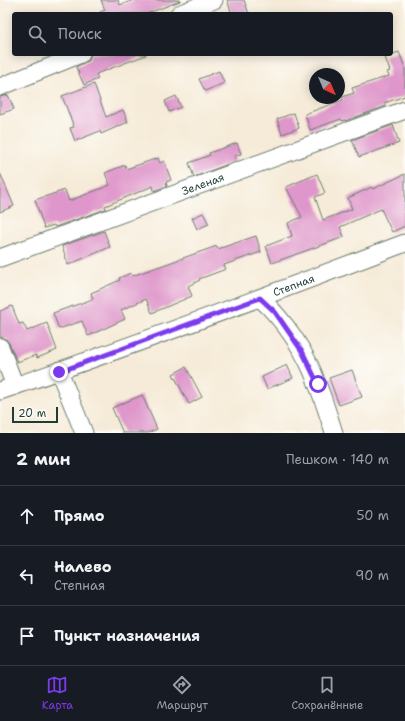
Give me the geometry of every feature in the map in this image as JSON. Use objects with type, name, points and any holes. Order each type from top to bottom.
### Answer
[{"type":"street","points":[[185,12],[214,0]]},
{"type":"street","points":[[0,87],[76,56]]},
{"type":"street","name":"Зеленая","points":[[0,258],[405,110]]},
{"type":"street","name":"Степная","points":[[8,389],[59,372],[405,243]]},
{"type":"street","points":[[260,298],[275,312],[302,351],[318,384],[334,433]]},
{"type":"street","points":[[0,347],[8,389]]},
{"type":"street","points":[[59,372],[84,433]]},
{"type":"building","points":[[101,0],[118,0],[120,5],[134,0],[180,0],[151,12],[100,12],[105,10]]},
{"type":"building","points":[[227,0],[244,0],[248,12],[231,12]]},
{"type":"building","points":[[399,52],[405,68],[405,96],[384,103],[386,106],[345,121],[342,121],[341,119],[310,130],[305,114],[332,104],[345,104],[345,96],[354,93],[352,88],[389,76],[387,72],[390,71],[385,57],[393,56],[393,54]]},
{"type":"building","points":[[90,56],[143,56],[96,74],[98,79],[84,85],[76,67],[89,60]]},
{"type":"building","points":[[219,71],[224,83],[205,91],[199,79]]},
{"type":"building","points":[[94,84],[106,117],[123,110],[128,122],[101,134],[100,131],[75,141],[70,128],[74,127],[62,96]]},
{"type":"building","points":[[8,95],[14,109],[0,114],[0,97]]},
{"type":"building","points":[[176,96],[181,107],[169,112],[165,101]]},
{"type":"building","points":[[294,113],[299,128],[282,134],[277,119]]},
{"type":"building","points":[[393,125],[399,143],[359,157],[352,140]]},
{"type":"building","points":[[237,143],[241,154],[234,156],[236,161],[194,177],[189,163],[210,155],[209,153]]},
{"type":"building","points":[[158,158],[160,163],[164,161],[171,180],[166,182],[167,186],[154,191],[153,186],[105,206],[106,209],[55,227],[54,225],[44,228],[35,200],[65,190],[69,201],[110,185],[105,173],[125,165],[126,169]]},
{"type":"building","points":[[0,173],[14,206],[0,212]]},
{"type":"building","points":[[317,174],[325,193],[315,197],[323,220],[352,209],[348,198],[372,187],[373,189],[405,174],[405,226],[392,232],[381,209],[340,227],[344,237],[272,263],[266,246],[292,236],[288,223],[302,217],[286,187]]},
{"type":"building","points":[[203,213],[209,224],[197,229],[192,218]]},
{"type":"building","points":[[104,231],[110,247],[68,265],[62,246]]},
{"type":"building","points":[[256,236],[261,252],[224,265],[226,269],[199,279],[200,280],[188,286],[192,296],[152,313],[146,299],[121,310],[125,319],[88,336],[82,321],[59,329],[53,313],[93,299],[91,293],[120,280],[119,278],[131,273],[132,276],[217,246],[218,249]]},
{"type":"building","points":[[12,306],[19,324],[23,323],[27,331],[47,323],[57,350],[37,358],[36,355],[17,362],[9,343],[6,339],[0,337],[0,311]]},
{"type":"building","points":[[287,365],[293,378],[267,389],[262,377]]},
{"type":"building","points":[[186,367],[202,397],[189,404],[173,374]]},
{"type":"building","points":[[352,370],[362,397],[339,405],[329,378]]},
{"type":"building","points":[[142,395],[157,429],[148,433],[123,433],[112,408]]},
{"type":"route","points":[[59,372],[260,298],[275,312],[302,351],[318,384]]}]
